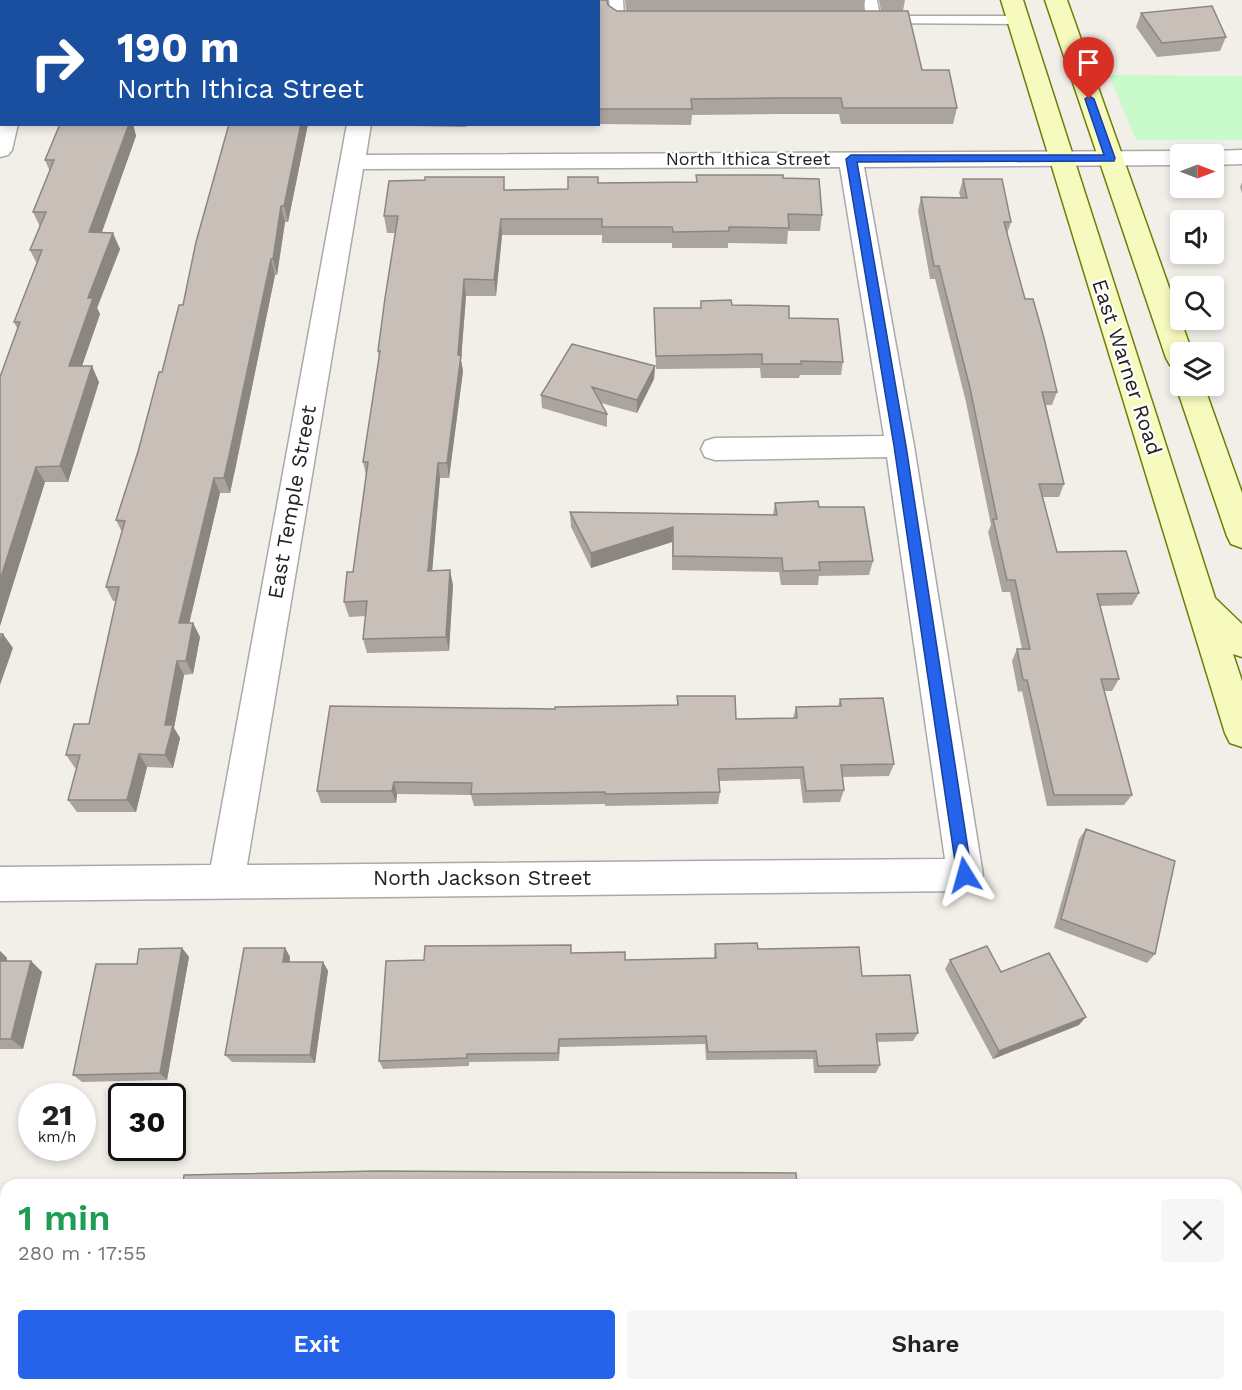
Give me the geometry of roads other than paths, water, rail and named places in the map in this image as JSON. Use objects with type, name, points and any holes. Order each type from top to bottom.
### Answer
[{"type":"main road","points":[[1056,0],[1174,342]]},
{"type":"main road","name":"East Warner Road","points":[[1015,10],[1242,733]]},
{"type":"main road","points":[[1193,396],[1242,536]]},
{"type":"main road","points":[[1203,606],[1242,644]]},
{"type":"street","points":[[0,150],[6,126]]},
{"type":"street","name":"East Temple Street","points":[[226,880],[359,126]]},
{"type":"street","points":[[1224,158],[1242,157]]},
{"type":"street","name":"North Ithica Street","points":[[352,162],[1170,158]]},
{"type":"street","points":[[716,449],[900,446],[851,159]]},
{"type":"street","name":"North Jackson Street","points":[[0,884],[226,880],[965,875],[900,446]]},
{"type":"lane","points":[[616,0],[617,20],[648,20]]},
{"type":"lane","points":[[870,0],[868,19],[1015,10]]}]
